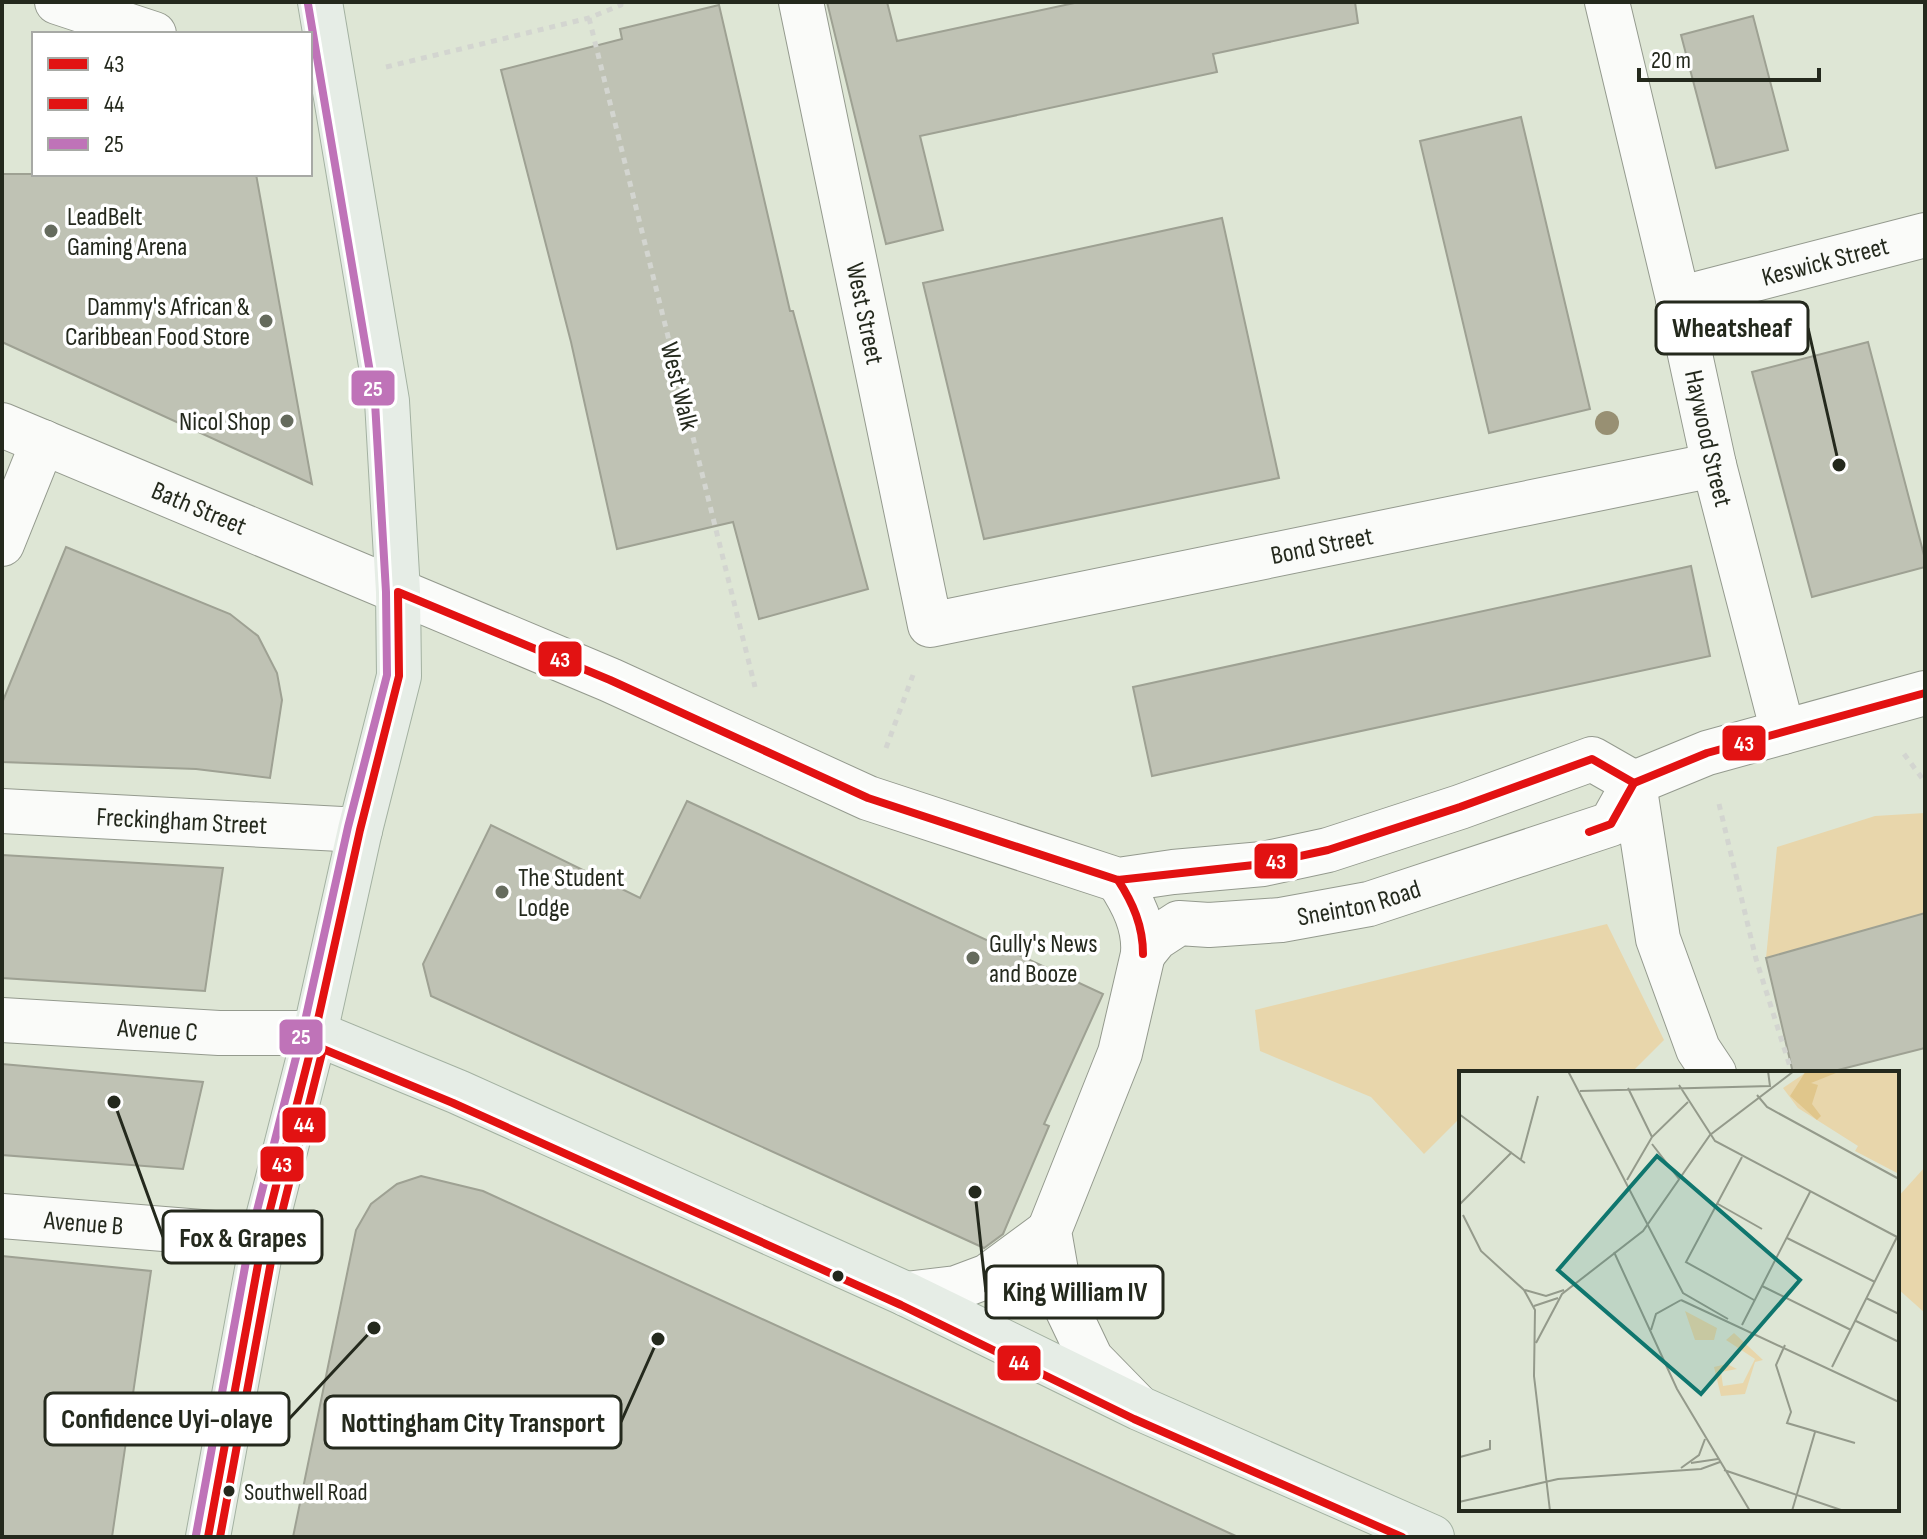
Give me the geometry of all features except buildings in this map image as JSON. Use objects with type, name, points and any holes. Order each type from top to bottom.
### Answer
[{"type":"main road","points":[[208,1537],[263,1237],[315,1033],[360,830],[399,676],[398,592],[387,401],[333,80],[319,25]]},
{"type":"main road","points":[[315,1033],[458,1092],[906,1294],[1139,1408],[1432,1537]]},
{"type":"street","points":[[57,2],[148,32]]},
{"type":"street","name":"West Street","points":[[801,2],[930,625]]},
{"type":"street","name":"Haywood Street","points":[[1607,2],[1714,465],[1783,732]]},
{"type":"street","name":"Keswick Street","points":[[1678,299],[1925,235]]},
{"type":"street","name":"Bath Street","points":[[2,425],[398,592]]},
{"type":"street","points":[[2,544],[43,442]]},
{"type":"street","name":"Bond Street","points":[[930,625],[1714,465]]},
{"type":"street","points":[[398,592],[610,680],[868,798],[1118,880],[1263,864],[1328,850],[1592,759],[1634,783]]},
{"type":"street","points":[[1634,783],[1707,753],[1925,693]]},
{"type":"street","points":[[1634,783],[1658,939],[1698,1049],[1713,1071]]},
{"type":"street","name":"Sneinton Road","points":[[1143,954],[1156,938],[1179,923],[1209,925],[1281,920],[1369,904],[1611,824],[1634,783]]},
{"type":"street","name":"Freckingham Street","points":[[2,811],[360,830]]},
{"type":"street","points":[[1118,880],[1135,909],[1144,940],[1143,954],[1120,1053],[1049,1231],[1060,1294],[1091,1359],[1139,1408]]},
{"type":"street","name":"Avenue C","points":[[2,1020],[219,1033],[315,1033]]},
{"type":"street","name":"Avenue B","points":[[2,1216],[263,1237]]},
{"type":"street","points":[[906,1294],[956,1288],[988,1276],[1049,1231]]},
{"type":"path","points":[[333,80],[589,18],[621,5],[621,2]]},
{"type":"path","name":"West Walk","points":[[589,18],[736,615],[774,753]]},
{"type":"path","points":[[868,798],[930,625]]},
{"type":"path","points":[[1707,753],[1756,959],[1791,1071]]},
{"type":"shaded area","points":[[1925,813],[1925,913],[1766,958],[1777,847],[1875,816]]},
{"type":"shaded area","points":[[1607,924],[1664,1040],[1633,1071],[1459,1071],[1459,1119],[1424,1154],[1371,1097],[1260,1051],[1255,1010]]},
{"type":"shaded area","points":[[1925,1167],[1925,1313],[1899,1290],[1899,1196]]},
{"type":"transit line","name":"25","points":[[196,1535],[251,1234],[387,675],[386,592],[375,402],[308,4]]},
{"type":"transit line","name":"43","points":[[208,1537],[263,1237],[315,1033],[360,830],[399,676],[398,592],[610,680],[868,798],[1118,880],[1263,864],[1328,850],[1592,759],[1634,783]]},
{"type":"transit line","name":"43","points":[[1589,832],[1611,824],[1634,783],[1707,753],[1925,693]]},
{"type":"transit line","name":"43","points":[[1118,880],[1136,915],[1143,954]]},
{"type":"transit line","name":"44","points":[[220,1537],[275,1240],[323,1049],[453,1103],[901,1305],[1134,1419],[1402,1537]]},
{"type":"place","name":"LeadBelt Gaming Arena","points":[[51,231]]},
{"type":"place","name":"Dammy's African & Caribbean Food Store","points":[[266,321]]},
{"type":"place","name":"Nicol Shop","points":[[287,421]]},
{"type":"place","name":"Wheatsheaf","points":[[1839,465]]},
{"type":"place","name":"The Student Lodge","points":[[502,892]]},
{"type":"place","name":"Gully's News and Booze","points":[[973,958]]},
{"type":"place","name":"Fox & Grapes","points":[[114,1102]]},
{"type":"place","name":"King William IV","points":[[975,1192]]},
{"type":"place","name":"Confidence Uyi-olaye","points":[[374,1328]]},
{"type":"place","name":"Nottingham City Transport","points":[[658,1339]]},
{"type":"place","name":"Southwell Road","points":[[229,1491]]}]
